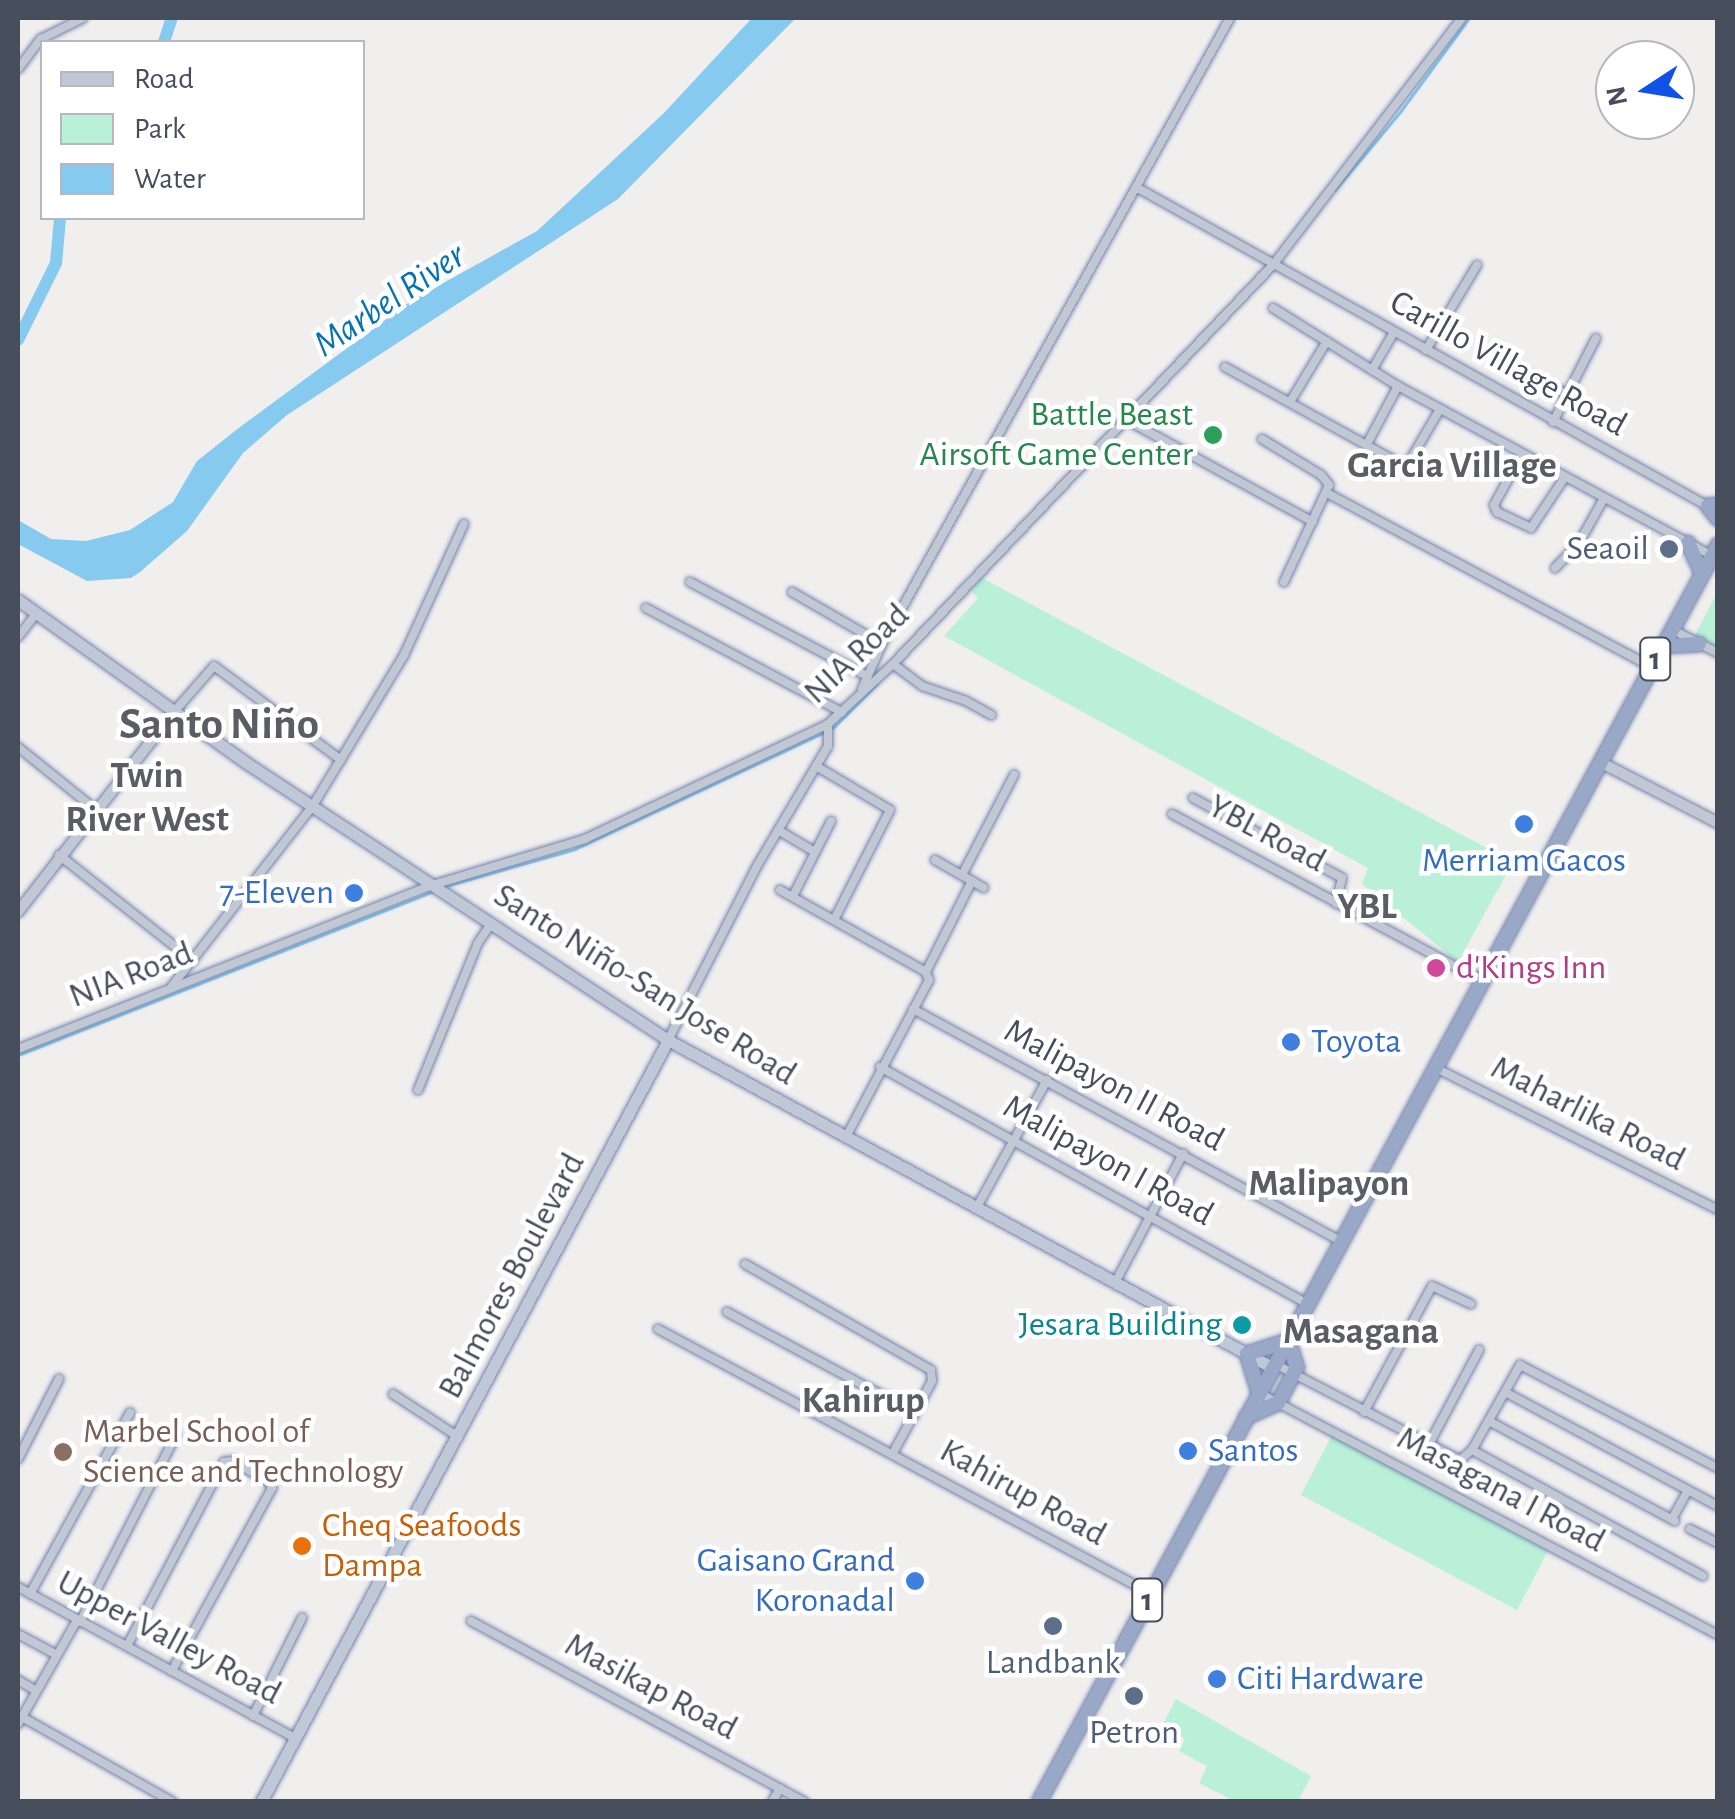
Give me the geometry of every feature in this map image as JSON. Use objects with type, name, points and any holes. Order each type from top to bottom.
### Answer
[{"type":"highway","points":[[1688,543],[1702,573]]},
{"type":"highway","name":"1","points":[[1039,1802],[1715,550]]},
{"type":"highway","points":[[1662,646],[1700,644]]},
{"type":"highway","points":[[1246,1417],[1278,1403],[1298,1368],[1288,1341],[1248,1354],[1259,1393]]},
{"type":"main road","name":"Santo Niño-San Jose Road","points":[[18,600],[312,808],[668,1040],[1274,1366]]},
{"type":"main road","name":"Balmores Boulevard","points":[[261,1802],[668,1040]]},
{"type":"street","points":[[40,40],[84,18]]},
{"type":"street","points":[[861,692],[882,644],[1230,18]]},
{"type":"street","name":"NIA Road","points":[[18,1049],[433,885],[586,840],[828,724],[895,666],[1272,265],[1462,18]]},
{"type":"street","points":[[18,69],[40,40]]},
{"type":"street","name":"Carillo Village Road","points":[[1136,187],[1715,510]]},
{"type":"street","points":[[1426,350],[1477,266]]},
{"type":"street","points":[[1273,308],[1398,386],[1522,454],[1688,543],[1715,550]]},
{"type":"street","points":[[1372,370],[1394,332]]},
{"type":"street","points":[[1553,422],[1596,338]]},
{"type":"street","points":[[1290,402],[1327,342]]},
{"type":"street","points":[[1225,367],[1406,467],[1440,409]]},
{"type":"street","points":[[1515,368],[1566,394]]},
{"type":"street","points":[[1367,444],[1398,386]]},
{"type":"street","points":[[1125,419],[1313,522]]},
{"type":"street","points":[[1262,439],[1324,478],[1327,493],[1284,582]]},
{"type":"street","points":[[1522,454],[1494,505],[1497,512],[1527,528],[1534,526],[1552,490],[1565,477]]},
{"type":"street","points":[[1327,493],[1652,666]]},
{"type":"street","points":[[1555,568],[1578,542],[1604,498]]},
{"type":"street","points":[[169,990],[312,808],[404,656],[464,524]]},
{"type":"street","points":[[690,582],[867,676]]},
{"type":"street","points":[[792,592],[882,644]]},
{"type":"street","points":[[646,608],[842,712]]},
{"type":"street","points":[[18,637],[35,615]]},
{"type":"street","points":[[1672,629],[1718,653]]},
{"type":"street","points":[[18,912],[214,666],[341,760]]},
{"type":"street","points":[[895,666],[922,686],[966,701],[991,715]]},
{"type":"street","points":[[668,1040],[778,830],[830,742],[828,724]]},
{"type":"street","points":[[18,747],[96,810]]},
{"type":"street","points":[[1600,762],[1718,824]]},
{"type":"street","points":[[816,766],[890,810],[834,920]]},
{"type":"street","points":[[962,875],[1014,775]]},
{"type":"street","name":"YBL Road","points":[[1193,798],[1342,878],[1336,903]]},
{"type":"street","name":"YBL Road","points":[[1172,814],[1482,982]]},
{"type":"street","points":[[793,896],[831,821]]},
{"type":"street","points":[[778,830],[815,852]]},
{"type":"street","points":[[60,855],[192,961]]},
{"type":"street","points":[[936,860],[984,888]]},
{"type":"street","points":[[926,972],[972,881]]},
{"type":"street","points":[[780,890],[926,972],[929,980],[846,1137]]},
{"type":"street","points":[[418,1090],[478,943],[492,924]]},
{"type":"street","name":"Malipayon II Road","points":[[912,1010],[1342,1242]]},
{"type":"street","name":"Malipayon I Road","points":[[880,1067],[1308,1304]]},
{"type":"street","name":"Maharlika Road","points":[[1434,1068],[1718,1210]]},
{"type":"street","points":[[977,1207],[1047,1080]]},
{"type":"street","points":[[1116,1281],[1182,1154]]},
{"type":"street","points":[[745,1264],[821,1311],[928,1367],[932,1381],[892,1453]]},
{"type":"street","points":[[1364,1412],[1432,1286],[1471,1304]]},
{"type":"street","points":[[727,1312],[915,1412]]},
{"type":"street","name":"Kahirup Road","points":[[658,1329],[1150,1593]]},
{"type":"street","points":[[1428,1446],[1479,1350]]},
{"type":"street","points":[[1274,1366],[1460,1460],[1472,1450],[1520,1365],[1718,1468]]},
{"type":"street","points":[[18,1459],[59,1379]]},
{"type":"street","points":[[1505,1392],[1718,1506]]},
{"type":"street","name":"Masagana I Road","points":[[1259,1393],[1718,1635]]},
{"type":"street","points":[[394,1394],[457,1436]]},
{"type":"street","points":[[30,1594],[130,1413]]},
{"type":"street","points":[[1488,1421],[1674,1520],[1688,1490]]},
{"type":"street","points":[[173,1802],[19,1722],[78,1621],[176,1436]]},
{"type":"street","points":[[1472,1450],[1704,1576]]},
{"type":"street","points":[[127,1646],[224,1462],[233,1461],[270,1482],[272,1488],[172,1671]]},
{"type":"street","points":[[1690,1529],[1718,1543]]},
{"type":"street","name":"Upper Valley Road","points":[[18,1587],[295,1738]]},
{"type":"street","points":[[253,1716],[302,1618]]},
{"type":"street","name":"Masikap Road","points":[[471,1621],[805,1802]]},
{"type":"street","points":[[18,1634],[56,1656]]},
{"type":"street","points":[[18,1680],[36,1691]]},
{"type":"street","points":[[772,1802],[780,1788]]},
{"type":"green space","points":[[982,578],[1513,862],[1458,962],[1362,884],[1368,868],[944,636],[978,598],[971,591]]},
{"type":"green space","points":[[1717,593],[1717,647],[1695,635]]},
{"type":"green space","points":[[1332,1435],[1548,1551],[1517,1610],[1301,1495]]},
{"type":"green space","points":[[1176,1699],[1311,1776],[1298,1801],[1234,1801],[1199,1783],[1207,1766],[1179,1751],[1185,1739],[1162,1726]]},
{"type":"water","points":[[752,18],[796,18],[618,199],[287,415],[243,453],[187,531],[140,572],[131,578],[87,581],[18,544],[18,520],[51,539],[86,541],[130,530],[173,502],[197,461],[240,427],[411,301],[537,231],[664,113]]},
{"type":"waterway","points":[[165,40],[172,18]]},
{"type":"waterway","points":[[1335,190],[1401,111],[1469,18]]},
{"type":"waterway","points":[[18,340],[56,263],[60,220]]},
{"type":"waterway","points":[[833,728],[877,684]]},
{"type":"waterway","points":[[449,885],[575,849],[825,732]]},
{"type":"waterway","points":[[18,1055],[432,892]]},
{"type":"place","name":"Battle Beast Airsoft Game Center","points":[[1213,435]]},
{"type":"place","name":"Seaoil","points":[[1669,549]]},
{"type":"place","name":"Merriam Gacos","points":[[1524,824]]},
{"type":"place","name":"7-Eleven","points":[[354,893]]},
{"type":"place","name":"d'Kings Inn","points":[[1436,968]]},
{"type":"place","name":"Toyota","points":[[1291,1042]]},
{"type":"place","name":"Jesara Building","points":[[1242,1325]]},
{"type":"place","name":"Santos","points":[[1188,1451]]},
{"type":"place","name":"Marbel School of Science and Technology","points":[[63,1452]]},
{"type":"place","name":"Cheq Seafoods Dampa","points":[[302,1546]]},
{"type":"place","name":"Gaisano Grand Koronadal","points":[[915,1581]]},
{"type":"place","name":"Landbank","points":[[1053,1626]]},
{"type":"place","name":"Citi Hardware","points":[[1217,1679]]},
{"type":"place","name":"Petron","points":[[1134,1696]]},
{"type":"district","name":"Garcia Village","points":[[1452,467]]},
{"type":"district","name":"Santo Niño","points":[[219,725]]},
{"type":"district","name":"Twin River West","points":[[147,799]]},
{"type":"district","name":"YBL","points":[[1367,908]]},
{"type":"district","name":"Malipayon","points":[[1329,1185]]},
{"type":"district","name":"Masagana","points":[[1361,1333]]},
{"type":"district","name":"Kahirup","points":[[863,1402]]},
{"type":"water label","name":"Marbel River","points":[[390,301]]}]
